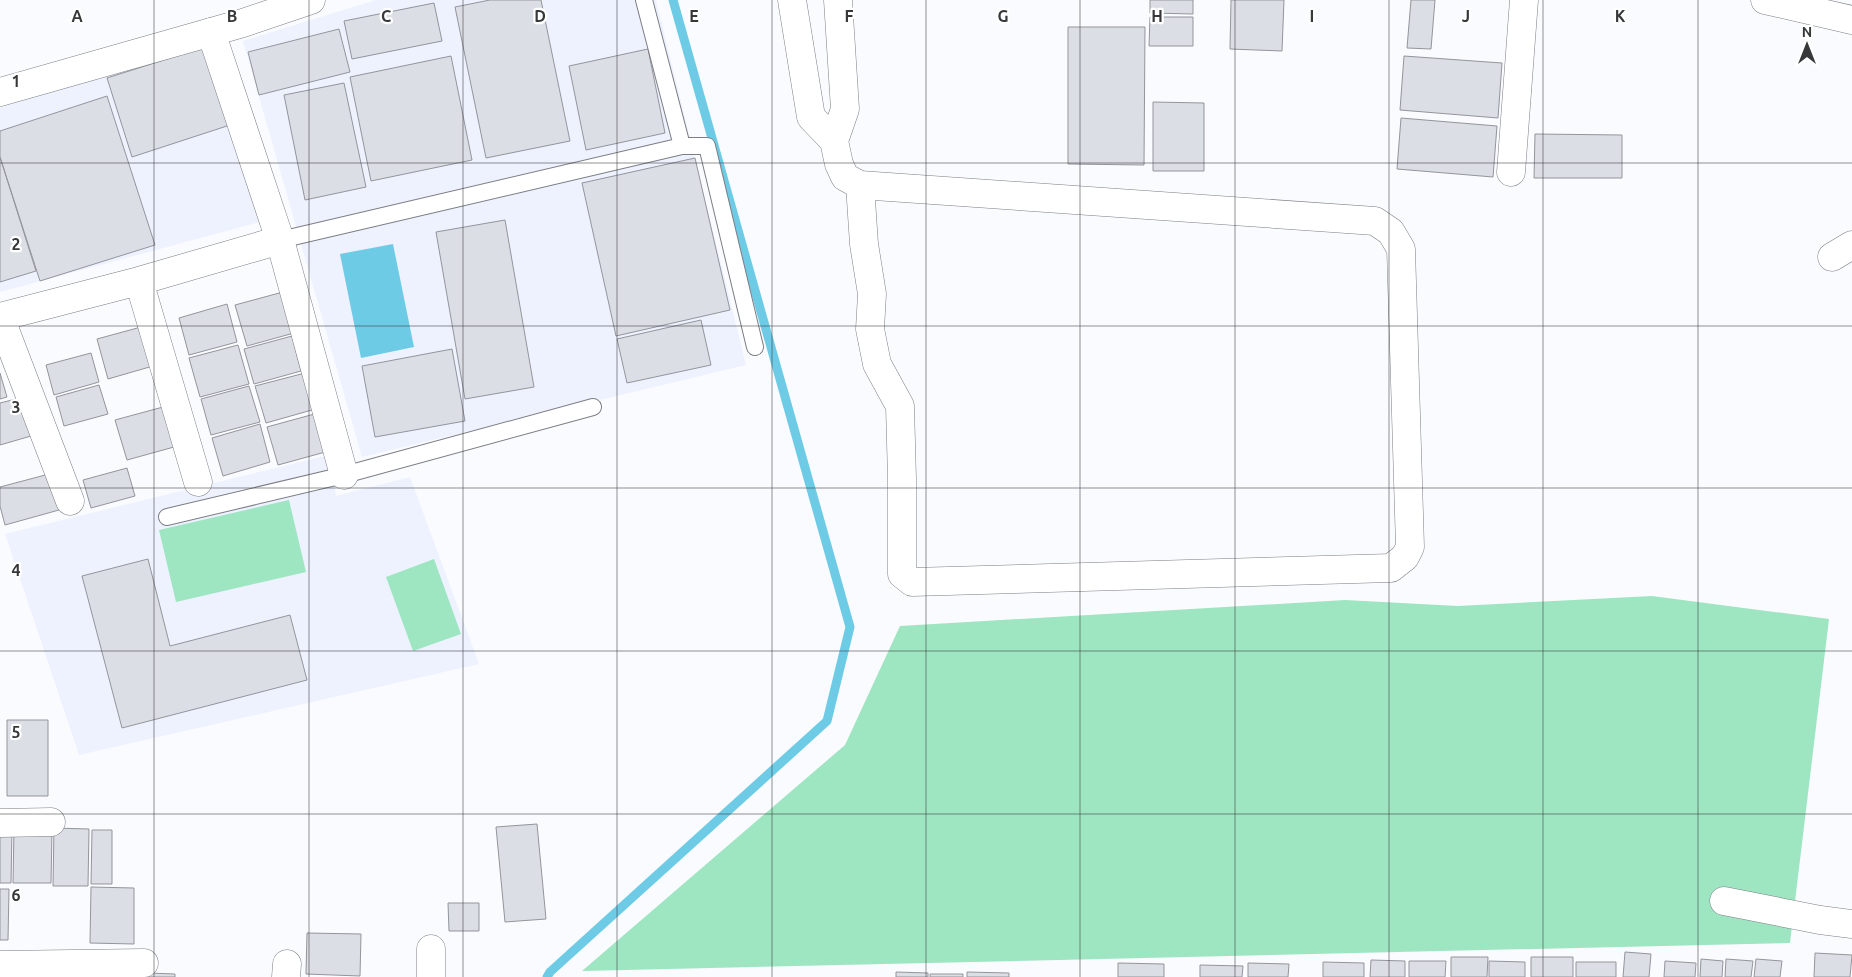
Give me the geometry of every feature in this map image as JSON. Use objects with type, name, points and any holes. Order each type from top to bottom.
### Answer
[{"type":"street","points":[[0,92],[211,32],[311,0]]},
{"type":"street","points":[[792,0],[811,118],[834,141]]},
{"type":"street","points":[[838,0],[845,109],[834,141],[839,164],[845,176],[860,184],[1376,221],[1391,232],[1402,248],[1410,547],[1405,557],[1391,568],[912,582],[902,574],[900,406],[877,364],[870,329],[872,294],[864,244],[860,184]]},
{"type":"street","points":[[1511,172],[1524,0]]},
{"type":"street","points":[[1765,0],[1852,20]]},
{"type":"street","points":[[211,32],[280,240],[344,475]]},
{"type":"street","points":[[70,501],[0,317],[139,281],[280,240]]},
{"type":"street","points":[[139,281],[198,482]]},
{"type":"street","points":[[0,823],[51,822]]},
{"type":"street","points":[[1724,901],[1852,924]]},
{"type":"street","points":[[431,949],[432,977]]},
{"type":"street","points":[[0,965],[144,963]]},
{"type":"lane","points":[[644,0],[682,146]]},
{"type":"lane","points":[[280,240],[682,146],[707,146],[754,347]]},
{"type":"lane","points":[[167,517],[344,475],[593,407]]},
{"type":"shaded area","points":[[376,0],[656,0],[746,365],[362,457],[243,41]]},
{"type":"shaded area","points":[[208,40],[260,222],[0,292],[0,108]]},
{"type":"shaded area","points":[[329,455],[336,496],[410,477],[479,664],[79,755],[5,534]]},
{"type":"green space","points":[[289,500],[306,572],[176,602],[159,530]]},
{"type":"green space","points":[[434,559],[461,634],[413,651],[386,577]]},
{"type":"green space","points":[[1652,596],[1829,619],[1790,943],[582,971],[845,745],[900,626],[1345,600],[1458,606]]},
{"type":"water","points":[[393,244],[414,347],[361,358],[340,254]]},
{"type":"building","points":[[490,0],[541,0],[570,141],[486,158],[455,7]]},
{"type":"building","points":[[1150,0],[1193,0],[1193,14],[1150,13]]},
{"type":"building","points":[[1231,0],[1284,0],[1282,51],[1230,49]]},
{"type":"building","points":[[1411,0],[1435,0],[1431,49],[1407,48]]},
{"type":"building","points":[[434,3],[442,41],[352,59],[344,21]]},
{"type":"building","points":[[1150,17],[1193,17],[1193,46],[1149,46]]},
{"type":"building","points":[[1068,27],[1145,27],[1144,165],[1068,164]]},
{"type":"building","points":[[339,29],[350,72],[259,95],[248,52]]},
{"type":"building","points":[[208,46],[233,124],[132,157],[107,78]]},
{"type":"building","points":[[648,49],[665,133],[586,150],[569,66]]},
{"type":"building","points":[[451,56],[472,160],[371,181],[350,77]]},
{"type":"building","points":[[1404,56],[1502,63],[1498,118],[1400,110]]},
{"type":"building","points":[[344,83],[366,187],[305,200],[284,95]]},
{"type":"building","points":[[107,96],[155,245],[40,281],[0,157],[0,131]]},
{"type":"building","points":[[1153,102],[1204,103],[1204,171],[1153,171]]},
{"type":"building","points":[[1401,118],[1497,126],[1493,177],[1397,169]]},
{"type":"building","points":[[1535,134],[1622,135],[1622,178],[1534,178]]},
{"type":"building","points":[[0,157],[36,271],[0,282]]},
{"type":"building","points":[[695,158],[730,310],[616,336],[582,183]]},
{"type":"building","points":[[505,220],[534,387],[465,399],[436,232]]},
{"type":"building","points":[[283,292],[294,333],[247,346],[235,305]]},
{"type":"building","points":[[227,304],[237,342],[189,355],[179,318]]},
{"type":"building","points":[[701,320],[711,365],[627,383],[617,339]]},
{"type":"building","points":[[141,327],[153,366],[108,379],[97,339]]},
{"type":"building","points":[[292,336],[301,371],[254,384],[244,349]]},
{"type":"building","points":[[238,345],[249,384],[200,397],[189,358]]},
{"type":"building","points":[[452,349],[465,421],[375,437],[362,366]]},
{"type":"building","points":[[91,353],[99,382],[54,395],[46,365]]},
{"type":"building","points":[[309,372],[319,408],[266,423],[255,386]]},
{"type":"building","points":[[0,373],[7,397],[0,399]]},
{"type":"building","points":[[99,385],[108,414],[64,426],[56,397]]},
{"type":"building","points":[[249,386],[260,422],[211,435],[201,399]]},
{"type":"building","points":[[20,398],[31,436],[0,445],[0,403]]},
{"type":"building","points":[[163,407],[174,447],[127,460],[115,420]]},
{"type":"building","points":[[318,413],[329,451],[278,465],[267,427]]},
{"type":"building","points":[[260,424],[270,462],[223,476],[212,438]]},
{"type":"building","points":[[127,468],[135,496],[91,508],[83,480]]},
{"type":"building","points":[[49,474],[59,510],[5,525],[0,506],[0,487]]},
{"type":"building","points":[[148,559],[170,646],[290,615],[307,680],[122,728],[82,576]]},
{"type":"building","points":[[7,720],[48,720],[48,796],[7,796]]},
{"type":"building","points":[[537,824],[546,919],[505,922],[496,827]]},
{"type":"building","points":[[0,828],[12,828],[11,883],[0,883]]},
{"type":"building","points":[[54,828],[89,829],[88,886],[53,886]]},
{"type":"building","points":[[14,829],[52,829],[51,883],[13,883]]},
{"type":"building","points":[[92,830],[112,830],[112,884],[91,884]]},
{"type":"building","points":[[91,887],[134,888],[134,944],[90,943]]},
{"type":"building","points":[[0,889],[9,889],[8,940],[0,940]]},
{"type":"building","points":[[448,903],[479,903],[479,931],[449,931]]},
{"type":"building","points":[[307,933],[361,934],[360,976],[306,974]]},
{"type":"building","points":[[1625,952],[1651,954],[1649,977],[1623,977]]},
{"type":"building","points":[[1815,953],[1852,955],[1850,977],[1814,977]]},
{"type":"building","points":[[1451,957],[1488,957],[1487,977],[1451,977]]},
{"type":"building","points":[[1531,957],[1573,957],[1573,977],[1531,977]]},
{"type":"building","points":[[1701,959],[1723,961],[1722,977],[1700,977]]},
{"type":"building","points":[[1726,959],[1753,961],[1751,977],[1725,977]]},
{"type":"building","points":[[1756,959],[1782,961],[1780,977],[1754,977]]},
{"type":"building","points":[[1371,960],[1405,961],[1405,977],[1370,977]]},
{"type":"building","points":[[1409,961],[1446,961],[1445,977],[1409,977]]},
{"type":"building","points":[[1489,961],[1525,962],[1525,977],[1489,977]]},
{"type":"building","points":[[1665,961],[1696,963],[1695,977],[1664,977]]},
{"type":"building","points":[[1323,962],[1364,963],[1364,977],[1323,977]]},
{"type":"building","points":[[1576,962],[1616,962],[1616,977],[1576,977]]},
{"type":"building","points":[[1118,963],[1164,964],[1164,977],[1118,977]]},
{"type":"building","points":[[1248,963],[1289,964],[1288,977],[1248,977]]},
{"type":"building","points":[[1200,965],[1243,966],[1242,977],[1200,977]]},
{"type":"building","points":[[896,972],[928,973],[928,977],[896,977]]},
{"type":"building","points":[[967,972],[1009,973],[1009,977],[967,977]]},
{"type":"building","points":[[149,973],[175,974],[175,977],[149,977]]},
{"type":"building","points":[[930,974],[963,974],[963,977],[930,977]]},
{"type":"waterway","points":[[547,977],[550,972],[827,721],[850,627],[673,0]]}]
